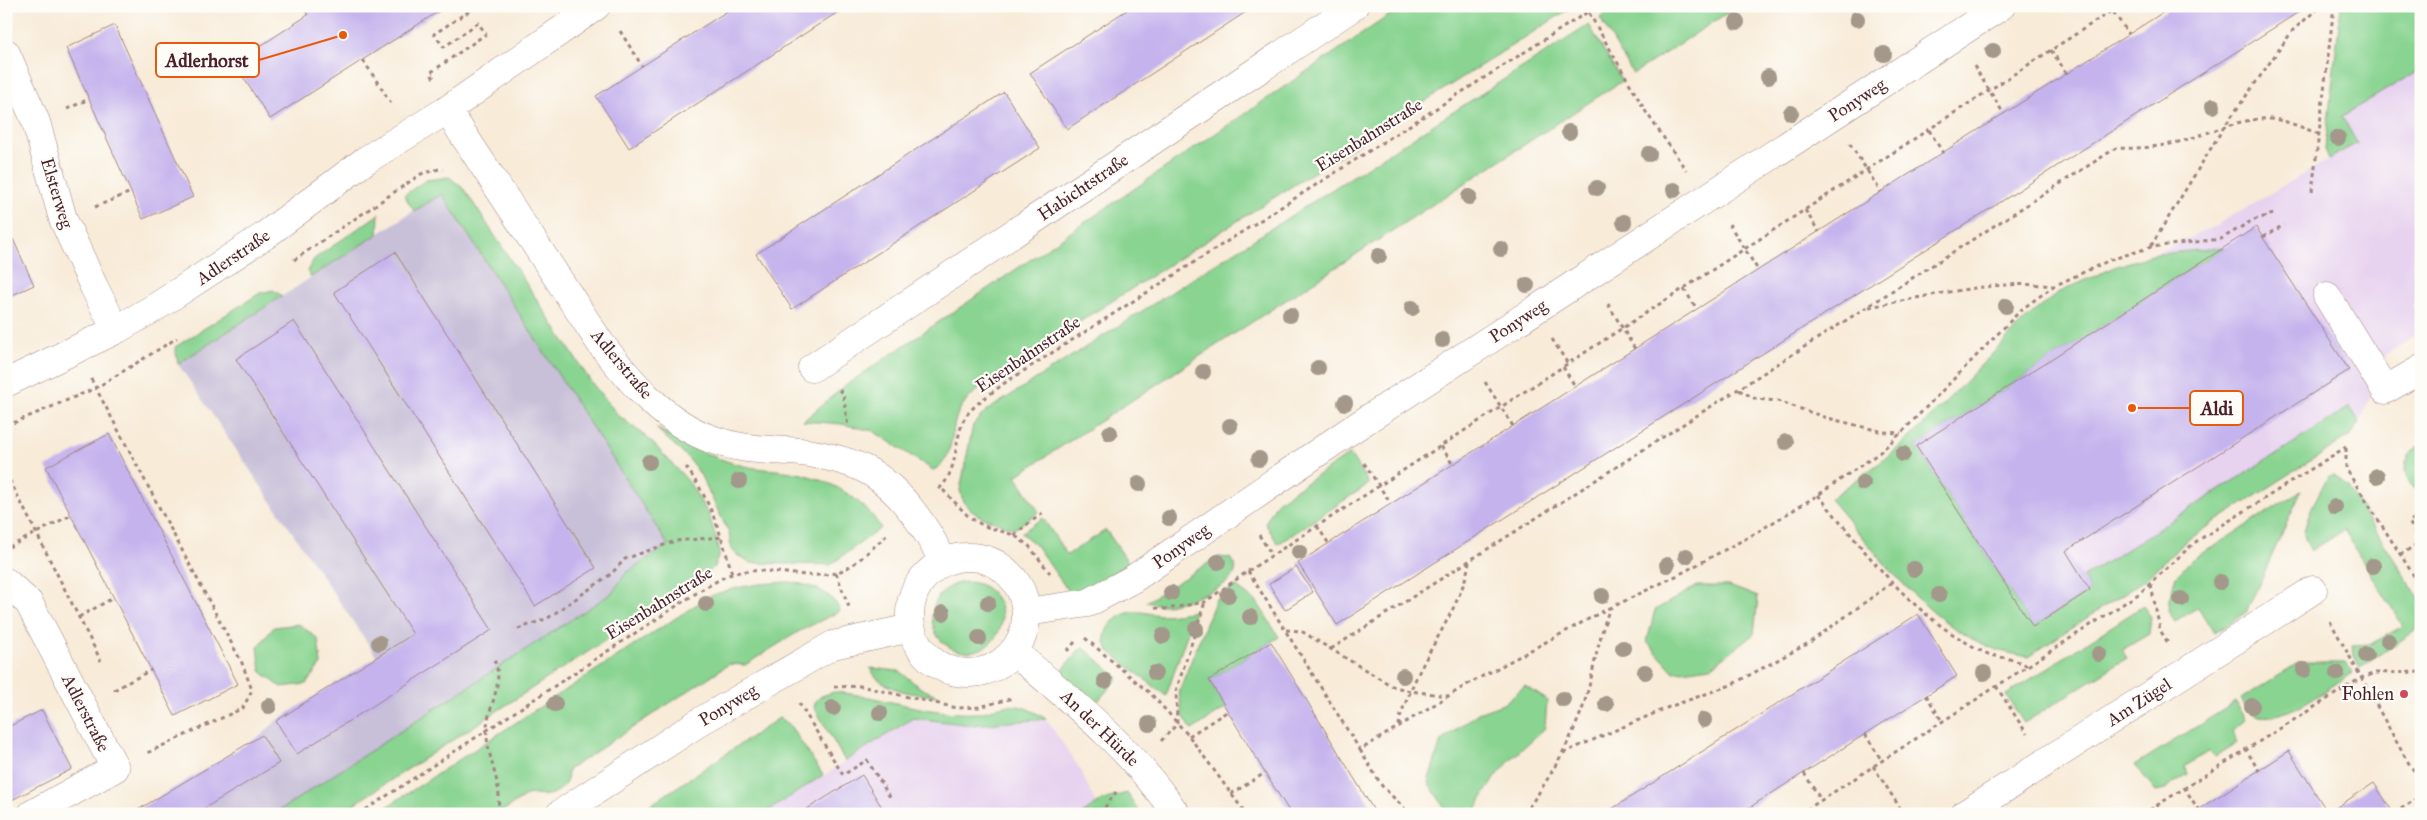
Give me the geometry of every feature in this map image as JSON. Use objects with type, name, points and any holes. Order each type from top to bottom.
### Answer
[{"type":"street","name":"Adlerstraße","points":[[6,383],[77,350],[156,307],[264,236],[366,160],[450,107],[596,6]]},
{"type":"street","name":"Habichtstraße","points":[[812,368],[1354,6]]},
{"type":"street","name":"Ponyweg","points":[[1027,612],[1066,608],[1088,603],[1133,579],[1467,354],[2001,6]]},
{"type":"street","name":"Elsterweg","points":[[6,53],[36,122],[63,220],[116,330]]},
{"type":"street","name":"Adlerstraße","points":[[450,107],[601,344],[626,375],[650,400],[675,421],[709,439],[740,448],[802,452],[840,461],[870,472],[892,490],[912,513],[928,533],[943,562]]},
{"type":"street","points":[[2328,296],[2385,390],[2421,369]]},
{"type":"street","points":[[962,557],[981,558],[998,565],[1013,577],[1023,594],[1027,612],[1026,627],[1022,640],[1014,652],[1000,665],[983,672],[964,674],[946,670],[930,660],[918,646],[911,628],[910,613],[913,598],[920,583],[943,562],[962,557]]},
{"type":"street","name":"Adlerstraße","points":[[6,582],[29,603],[115,768],[32,814]]},
{"type":"street","name":"Am Zügel","points":[[1965,814],[2313,590]]},
{"type":"street","name":"Ponyweg","points":[[560,814],[701,721],[833,645],[911,628]]},
{"type":"street","name":"An der Hürde","points":[[1014,652],[1089,714],[1131,755],[1176,814]]},
{"type":"path","points":[[450,107],[430,73],[486,34],[478,23],[444,47],[434,34],[477,6]]},
{"type":"path","points":[[1584,6],[1646,112],[1758,270]]},
{"type":"path","name":"Eisenbahnstraße","points":[[359,814],[702,590],[732,574],[752,572],[836,573],[855,562],[941,488],[954,464],[962,423],[973,408],[1003,384],[1597,6]]},
{"type":"path","points":[[2109,6],[2129,34]]},
{"type":"path","points":[[1177,724],[1176,691],[1205,602],[1248,571],[1317,526],[2119,6]]},
{"type":"path","points":[[2150,247],[2224,127],[2293,30],[2321,6]]},
{"type":"path","points":[[2312,192],[2334,6]]},
{"type":"path","points":[[619,29],[642,66]]},
{"type":"path","points":[[1955,36],[2004,114]]},
{"type":"path","points":[[2051,50],[2067,74]]},
{"type":"path","points":[[362,60],[411,132]]},
{"type":"path","points":[[1832,116],[1882,192]]},
{"type":"path","points":[[1331,649],[2116,148],[2140,150],[2260,119],[2282,120],[2319,134]]},
{"type":"path","points":[[1928,130],[1943,153]]},
{"type":"path","points":[[293,261],[420,174],[439,169],[446,170]]},
{"type":"path","points":[[1805,210],[1819,232]]},
{"type":"path","points":[[1360,750],[1448,696],[1610,608],[1678,575],[1754,534],[1818,495],[1879,453],[1901,433],[2022,309],[2054,286],[2110,260],[2150,247],[2221,239],[2253,220],[2277,213]]},
{"type":"path","points":[[2263,237],[2284,224]]},
{"type":"path","points":[[1590,274],[1636,348]]},
{"type":"path","points":[[1867,308],[1955,291],[2035,284],[2054,286]]},
{"type":"path","points":[[1684,288],[1697,309]]},
{"type":"path","points":[[6,426],[96,388],[183,334]]},
{"type":"path","points":[[77,350],[242,663],[252,690],[243,708],[115,768]]},
{"type":"path","points":[[1467,354],[1513,426]]},
{"type":"path","points":[[1563,367],[1575,386]]},
{"type":"path","points":[[812,368],[842,393],[849,431],[840,461]]},
{"type":"path","points":[[1738,390],[1756,399],[1778,401],[1824,417],[1883,432],[1901,433]]},
{"type":"path","points":[[1346,434],[1391,504]]},
{"type":"path","points":[[1441,446],[1453,465]]},
{"type":"path","points":[[1800,814],[2151,584],[2194,543],[2346,447],[2346,469],[2421,587]]},
{"type":"path","points":[[681,461],[712,510],[732,574]]},
{"type":"path","points":[[6,473],[104,665]]},
{"type":"path","points":[[941,488],[969,518],[984,526],[1014,535],[1029,546],[1044,564],[1061,591],[1074,629],[1152,695],[1189,736],[1246,814]]},
{"type":"path","points":[[1818,495],[1893,582],[1936,621],[1963,640],[1989,654],[2016,659],[2028,666]]},
{"type":"path","points":[[1014,535],[1045,512]]},
{"type":"path","points":[[2400,555],[2417,544],[2419,538],[2409,522],[2421,514]]},
{"type":"path","points":[[6,548],[71,515]]},
{"type":"path","points":[[1317,526],[1329,544]]},
{"type":"path","points":[[518,629],[548,618],[611,574],[625,559],[675,541],[722,537]]},
{"type":"path","points":[[1399,726],[1400,713],[1418,672],[1466,581],[1469,561]]},
{"type":"path","points":[[1248,571],[1382,786],[1410,814]]},
{"type":"path","points":[[1563,753],[1669,707],[1731,685],[1809,643],[1893,582]]},
{"type":"path","points":[[2151,584],[2160,630],[2186,672]]},
{"type":"path","points":[[2313,590],[2421,782]]},
{"type":"path","points":[[46,635],[114,598]]},
{"type":"path","points":[[1524,814],[1563,753],[1583,706],[1602,626],[1610,608]]},
{"type":"path","points":[[1285,630],[1301,632],[1392,686],[1410,691],[1448,696]]},
{"type":"path","points":[[494,660],[499,670],[499,678],[489,713],[487,730],[499,796],[498,809],[502,814]]},
{"type":"path","points":[[83,707],[151,670]]},
{"type":"path","points":[[2143,814],[2245,748],[2361,678],[2376,674],[2421,672]]},
{"type":"path","points":[[860,686],[957,708],[979,708],[1026,696],[1044,677]]},
{"type":"path","points":[[111,681],[119,697]]},
{"type":"path","points":[[1996,686],[2046,762]]},
{"type":"path","points":[[1926,695],[1942,721]]},
{"type":"path","points":[[797,700],[843,775],[867,760],[890,797]]},
{"type":"path","points":[[1189,736],[1228,711]]},
{"type":"path","points":[[1865,734],[1882,761]]},
{"type":"path","points":[[143,745],[147,753]]},
{"type":"path","points":[[2245,748],[2259,771]]},
{"type":"path","points":[[1873,766],[1904,814]]},
{"type":"path","points":[[1231,794],[1265,773]]},
{"type":"path","points":[[1804,773],[1821,800]]},
{"type":"path","points":[[2184,787],[2198,810]]},
{"type":"path","points":[[2394,813],[2421,796]]},
{"type":"shaded area","points":[[2341,6],[2421,6],[2421,299],[2412,304],[2421,319],[2421,333],[2386,354],[2360,423],[2351,435],[2188,539],[2147,578],[2028,657],[1988,647],[1966,636],[1911,591],[1830,499],[1889,456],[1919,429],[2030,315],[2058,293],[2114,267],[2152,255],[2213,227],[2329,159],[2325,149]]},
{"type":"shaded area","points":[[441,193],[668,545],[626,573],[612,593],[274,814],[131,814],[262,735],[276,721],[377,657],[178,364]]},
{"type":"shaded area","points":[[913,718],[972,725],[1046,719],[1080,769],[1096,804],[1082,814],[764,814]]},
{"type":"green space","points":[[1403,6],[1574,6],[998,374],[963,404],[957,416],[949,451],[940,466],[933,470],[873,431],[842,424],[803,421],[846,385]]},
{"type":"green space","points":[[1618,6],[1738,6],[1633,74],[1600,18]]},
{"type":"green space","points":[[2341,6],[2421,6],[2421,69],[2342,116],[2357,143],[2329,159],[2325,149]]},
{"type":"green space","points":[[1589,25],[1622,81],[1016,476],[1039,512],[1014,529],[988,520],[973,512],[967,506],[960,490],[973,425],[986,411]]},
{"type":"green space","points":[[449,177],[464,189],[591,382],[618,415],[650,440],[689,482],[709,515],[719,555],[714,567],[706,575],[339,814],[274,814],[612,593],[626,573],[668,545],[442,194],[414,211],[404,195],[426,180]]},
{"type":"green space","points":[[379,214],[378,234],[311,277],[307,271],[314,259]]},
{"type":"green space","points":[[2225,247],[1916,446],[2033,627],[2090,590],[2083,577],[2350,407],[2360,423],[2351,435],[2188,539],[2147,578],[2028,657],[1987,646],[1964,634],[1942,619],[1901,582],[1830,499],[1889,456],[1919,429],[2030,315],[2058,293],[2114,267],[2152,255]]},
{"type":"green space","points":[[273,290],[282,296],[178,364],[175,347],[260,293]]},
{"type":"green space","points":[[656,428],[696,449],[729,462],[754,468],[797,473],[822,480],[855,499],[874,517],[881,528],[830,565],[751,563],[737,555],[731,548],[729,533],[700,474],[689,459]]},
{"type":"green space","points":[[2421,445],[2421,493],[2409,482],[2405,469],[2409,456]]},
{"type":"green space","points":[[1350,454],[1369,484],[1278,544],[1265,523],[1278,501]]},
{"type":"green space","points":[[2333,476],[2348,487],[2421,602],[2421,627],[2360,668],[2353,655],[2352,645],[2371,644],[2403,626],[2344,530],[2311,551],[2306,542],[2304,532],[2310,512],[2328,477]]},
{"type":"green space","points":[[2301,491],[2246,613],[2214,633],[2198,607],[2175,622],[2168,611],[2169,599],[2176,576],[2192,560]]},
{"type":"green space","points":[[1043,518],[1067,555],[1106,530],[1130,565],[1078,593],[1069,592],[1035,544],[1021,533]]},
{"type":"green space","points":[[1218,557],[1230,558],[1235,566],[1235,572],[1224,584],[1204,594],[1172,604],[1163,605],[1146,602]]},
{"type":"green space","points":[[790,582],[820,590],[832,598],[840,611],[798,632],[745,665],[729,664],[568,770],[565,784],[556,792],[543,795],[529,794],[498,814],[376,814],[708,597],[749,586]]},
{"type":"green space","points":[[974,582],[987,588],[996,597],[1000,603],[1002,617],[1000,631],[992,642],[981,650],[960,652],[953,650],[942,642],[934,631],[932,610],[934,603],[942,592],[953,584]]},
{"type":"green space","points":[[1235,586],[1257,602],[1279,637],[1209,680],[1226,708],[1192,730],[1182,714],[1179,691],[1216,599]]},
{"type":"green space","points":[[1697,586],[1729,586],[1758,597],[1754,634],[1711,667],[1674,672],[1647,642],[1655,610]]},
{"type":"green space","points":[[2143,606],[2151,617],[2149,634],[2122,650],[2127,658],[2024,723],[2006,695]]},
{"type":"green space","points":[[1195,611],[1166,696],[1109,651],[1106,644],[1106,632],[1109,626],[1125,614],[1142,612],[1164,615]]},
{"type":"green space","points":[[299,624],[318,639],[321,664],[306,684],[281,687],[261,672],[258,647],[274,627]]},
{"type":"green space","points":[[1084,648],[1118,678],[1097,702],[1061,672],[1079,650]]},
{"type":"green space","points":[[2298,663],[2346,663],[2352,673],[2304,703],[2277,715],[2265,717],[2248,710],[2241,699]]},
{"type":"green space","points":[[870,668],[899,671],[922,689],[939,696],[910,693],[890,687],[875,676]]},
{"type":"green space","points":[[1525,686],[1547,700],[1545,728],[1495,778],[1487,789],[1475,814],[1449,814],[1428,782],[1441,741],[1478,713],[1503,704]]},
{"type":"green space","points":[[834,692],[870,697],[942,712],[978,713],[1009,705],[1032,711],[1046,719],[972,725],[913,718],[845,761],[814,707],[819,698]]},
{"type":"green space","points":[[2236,702],[2245,720],[2232,731],[2238,742],[2215,757],[2209,751],[2184,767],[2188,774],[2165,789],[2156,791],[2135,765]]},
{"type":"green space","points":[[779,718],[789,724],[823,775],[764,814],[637,814]]},
{"type":"green space","points":[[1127,793],[1141,814],[1082,814],[1103,800]]},
{"type":"building","points":[[303,6],[447,6],[270,119],[234,63],[308,15]]},
{"type":"building","points":[[735,6],[847,6],[629,148],[596,96]]},
{"type":"building","points":[[1133,6],[1255,6],[1067,129],[1030,73]]},
{"type":"building","points":[[2173,6],[2308,6],[1337,625],[1298,563]]},
{"type":"building","points":[[115,25],[193,197],[143,219],[66,48]]},
{"type":"building","points":[[1004,92],[1040,148],[792,309],[756,254]]},
{"type":"building","points":[[2256,227],[2349,370],[2066,551],[2090,590],[2033,627],[1916,446]]},
{"type":"building","points":[[13,239],[34,285],[6,298],[6,242]]},
{"type":"building","points":[[395,252],[596,568],[535,606],[334,292]]},
{"type":"building","points":[[294,321],[492,630],[297,754],[276,721],[413,634],[236,359]]},
{"type":"building","points":[[109,434],[238,684],[175,716],[46,467]]},
{"type":"building","points":[[1296,567],[1313,592],[1285,610],[1269,584]]},
{"type":"building","points":[[1918,614],[1957,676],[1739,814],[1604,814]]},
{"type":"building","points":[[1271,642],[1376,814],[1291,814],[1265,773],[1209,680]]},
{"type":"building","points":[[42,710],[72,769],[6,803],[6,728]]},
{"type":"building","points":[[262,735],[279,763],[195,814],[131,814]]},
{"type":"building","points":[[2289,751],[2328,813],[2374,783],[2394,814],[2191,814]]},
{"type":"building","points":[[862,775],[886,814],[799,814]]},
{"type":"place","name":"Adlerhorst","points":[[343,35]]},
{"type":"place","name":"Aldi","points":[[2132,408]]},
{"type":"place","name":"Fohlen","points":[[2404,694]]}]
